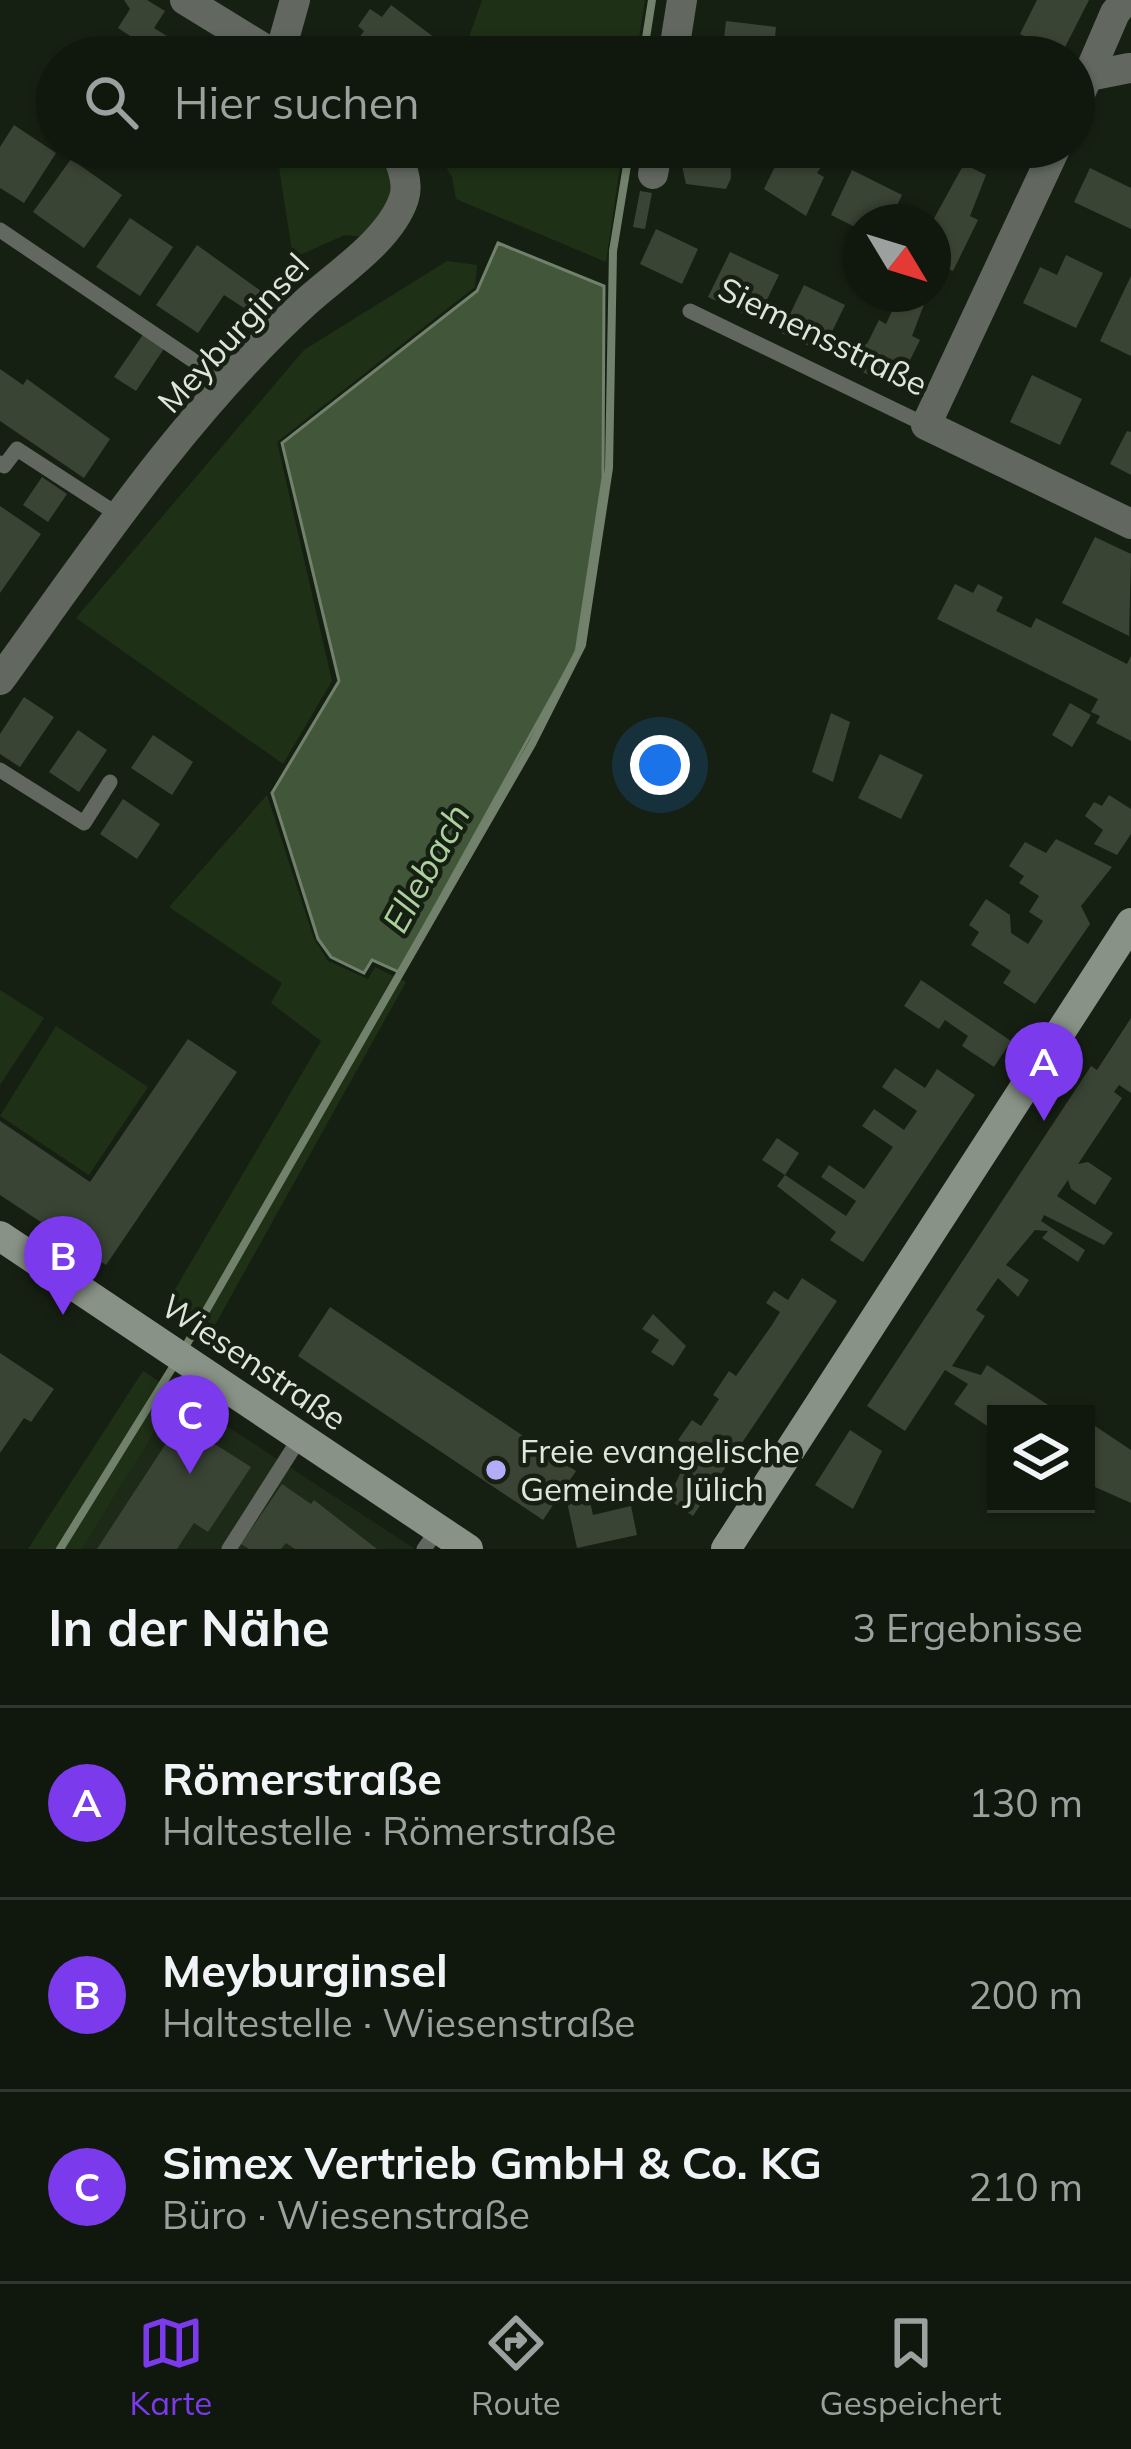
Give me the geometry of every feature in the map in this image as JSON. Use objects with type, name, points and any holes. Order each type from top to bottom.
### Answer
[{"type":"main road","points":[[726,1549],[1131,923]]},
{"type":"main road","name":"Wiesenstraße","points":[[0,1236],[301,1436],[431,1539],[468,1549]]},
{"type":"street","points":[[185,0],[244,36]]},
{"type":"street","points":[[285,36],[295,0]]},
{"type":"street","points":[[676,36],[682,0]]},
{"type":"street","points":[[1095,63],[1125,0]]},
{"type":"street","points":[[1095,75],[1129,68]]},
{"type":"street","name":"Meyburginsel","points":[[0,680],[120,516],[228,384],[385,228],[405,197],[402,168]]},
{"type":"street","name":"Siemensstraße","points":[[1046,168],[926,425],[1131,524]]},
{"type":"lane","points":[[0,230],[228,384]]},
{"type":"lane","name":"Siemensstraße","points":[[690,311],[926,425]]},
{"type":"lane","points":[[0,463],[4,466],[17,449],[120,516]]},
{"type":"lane","points":[[0,770],[83,823],[110,782]]},
{"type":"lane","points":[[230,1549],[301,1436]]},
{"type":"shaded area","points":[[482,0],[645,0],[639,36],[469,36]]},
{"type":"shaded area","points":[[279,168],[387,168],[399,195],[366,237],[345,235],[293,258]]},
{"type":"shaded area","points":[[447,168],[620,168],[606,262],[456,199]]},
{"type":"shaded area","points":[[447,261],[477,265],[475,287],[277,442],[332,681],[283,764],[76,618],[304,350]]},
{"type":"shaded area","points":[[267,795],[314,939],[328,961],[368,979],[375,967],[406,982],[211,1332],[167,1303],[321,1041],[271,1003],[282,983],[169,907]]},
{"type":"shaded area","points":[[0,990],[44,1018],[0,1085]]},
{"type":"shaded area","points":[[56,1026],[148,1087],[89,1175],[0,1116]]},
{"type":"shaded area","points":[[143,1371],[178,1394],[82,1549],[28,1549]]},
{"type":"shaded area","points":[[178,1394],[415,1549],[82,1549]]},
{"type":"water","points":[[498,243],[604,286],[603,478],[576,653],[399,972],[372,960],[364,973],[331,957],[318,939],[272,793],[339,681],[282,443],[477,291]]},
{"type":"building","points":[[124,0],[147,0],[165,11],[154,28],[167,36],[130,36],[118,28],[130,9]]},
{"type":"building","points":[[1037,0],[1089,0],[1071,36],[1020,34]]},
{"type":"building","points":[[391,5],[432,36],[360,36],[364,31],[358,26],[370,9],[382,17]]},
{"type":"building","points":[[726,21],[776,27],[775,36],[724,36]]},
{"type":"building","points":[[14,125],[36,140],[36,168],[46,168],[24,203],[0,188],[0,147]]},
{"type":"building","points":[[65,168],[84,168],[122,195],[84,248],[33,212]]},
{"type":"building","points":[[682,168],[731,168],[726,189],[686,184]]},
{"type":"building","points":[[774,168],[820,168],[817,173],[824,177],[806,216],[764,189]]},
{"type":"building","points":[[962,168],[972,168],[986,175],[970,216],[978,220],[953,271],[951,204],[942,204]]},
{"type":"building","points":[[1090,168],[1131,188],[1131,229],[1074,202]]},
{"type":"building","points":[[852,170],[902,195],[898,204],[843,204],[843,221],[831,215]]},
{"type":"building","points":[[640,191],[652,193],[645,229],[633,227]]},
{"type":"building","points":[[130,218],[173,247],[140,296],[96,267]]},
{"type":"building","points":[[656,229],[698,249],[682,284],[640,264]]},
{"type":"building","points":[[197,245],[261,291],[244,308],[224,295],[198,333],[156,305]]},
{"type":"building","points":[[730,252],[779,275],[757,320],[708,297]]},
{"type":"building","points":[[1066,255],[1103,273],[1076,328],[1023,303],[1040,267],[1057,275]]},
{"type":"building","points":[[1131,276],[1131,356],[1100,341]]},
{"type":"building","points":[[804,285],[843,304],[822,352],[781,333]]},
{"type":"building","points":[[892,312],[921,312],[912,336],[920,340],[896,388],[848,365],[860,341],[867,344],[879,320],[886,324]]},
{"type":"building","points":[[144,333],[165,347],[136,391],[114,377]]},
{"type":"building","points":[[0,369],[23,385],[27,379],[110,439],[84,478],[0,421]]},
{"type":"building","points":[[1032,375],[1082,399],[1060,445],[1010,422]]},
{"type":"building","points":[[1127,431],[1131,432],[1131,475],[1110,464]]},
{"type":"building","points":[[42,477],[67,494],[48,522],[23,505]]},
{"type":"building","points":[[0,506],[41,534],[0,593]]},
{"type":"building","points":[[1095,537],[1131,554],[1129,636],[1062,603]]},
{"type":"building","points":[[955,584],[973,593],[978,584],[1003,597],[996,611],[1031,628],[1036,618],[1127,664],[1131,656],[1131,741],[1096,723],[1100,716],[1091,712],[1098,699],[937,619]]},
{"type":"building","points":[[24,697],[54,717],[20,767],[0,754],[0,734]]},
{"type":"building","points":[[1070,703],[1091,715],[1072,747],[1052,735]]},
{"type":"building","points":[[831,713],[850,722],[833,782],[812,772]]},
{"type":"building","points":[[78,730],[107,750],[79,792],[49,772]]},
{"type":"building","points":[[153,735],[193,762],[172,795],[131,768]]},
{"type":"building","points":[[880,754],[923,775],[901,819],[858,798]]},
{"type":"building","points":[[1109,795],[1131,809],[1131,834],[1117,855],[1094,844],[1103,830],[1085,816],[1094,802],[1102,806]]},
{"type":"building","points":[[123,799],[160,824],[137,859],[100,834]]},
{"type":"building","points":[[1056,839],[1112,867],[1081,906],[1090,924],[1035,1004],[1003,983],[1011,971],[971,945],[979,932],[969,925],[986,899],[1010,915],[1011,933],[1028,944],[1043,921],[1029,912],[1039,896],[1019,883],[1024,876],[1009,866],[1025,842],[1046,853]]},
{"type":"building","points":[[921,980],[1011,1041],[994,1067],[962,1046],[968,1036],[945,1020],[939,1029],[904,1006]]},
{"type":"building","points":[[1131,1018],[1131,1093],[1119,1085],[1114,1092],[1122,1098],[1078,1164],[1088,1162],[1112,1178],[1095,1205],[1071,1189],[1068,1180],[1057,1196],[1113,1233],[1104,1245],[1044,1215],[1041,1221],[1085,1250],[1078,1262],[1042,1238],[1048,1231],[1035,1230],[1006,1265],[1029,1280],[1018,1297],[998,1278],[976,1310],[985,1316],[952,1366],[981,1375],[987,1365],[1048,1405],[987,1405],[987,1426],[954,1404],[968,1384],[945,1370],[905,1431],[867,1406],[1091,1066],[1097,1070]]},
{"type":"building","points":[[188,1039],[237,1072],[106,1265],[0,1195],[0,1121],[90,1182]]},
{"type":"building","points":[[895,1068],[925,1088],[937,1069],[975,1095],[863,1262],[830,1240],[836,1232],[777,1186],[785,1175],[846,1216],[856,1201],[821,1177],[829,1165],[864,1189],[893,1147],[862,1126],[874,1109],[904,1130],[917,1111],[882,1087]]},
{"type":"building","points":[[777,1138],[799,1153],[785,1175],[762,1160]]},
{"type":"building","points":[[802,1278],[837,1301],[693,1516],[668,1499],[692,1449],[678,1440],[692,1420],[701,1426],[719,1399],[713,1395],[729,1371],[736,1376],[772,1325],[780,1312],[766,1303],[774,1291],[788,1300]]},
{"type":"building","points":[[330,1307],[576,1471],[543,1520],[298,1356]]},
{"type":"building","points":[[653,1314],[686,1346],[673,1366],[651,1352],[659,1340],[642,1329]]},
{"type":"building","points":[[0,1353],[54,1389],[31,1422],[24,1418],[0,1453]]},
{"type":"building","points":[[180,1422],[251,1467],[208,1532],[194,1523],[177,1549],[97,1549]]},
{"type":"building","points":[[1095,1426],[1131,1450],[1131,1503],[1095,1487]]},
{"type":"building","points":[[850,1430],[882,1451],[853,1509],[815,1485]]},
{"type":"building","points":[[282,1484],[311,1504],[314,1500],[377,1549],[295,1549],[286,1543],[281,1549],[249,1549],[241,1544]]},
{"type":"building","points":[[589,1497],[593,1515],[631,1506],[637,1535],[577,1548],[567,1502]]},
{"type":"waterway","name":"Ellebach","points":[[646,36],[652,0]]},
{"type":"waterway","name":"Ellebach","points":[[184,1349],[532,744],[582,645],[609,468],[613,251],[627,168]]},
{"type":"waterway","name":"Ellebach","points":[[60,1549],[176,1362]]},
{"type":"place","name":"Römerstraße","points":[[1044,1121]]},
{"type":"place","name":"Meyburginsel","points":[[63,1315]]},
{"type":"place","name":"Freie evangelische Gemeinde Jülich","points":[[496,1470]]},
{"type":"place","name":"Simex Vertrieb GmbH & Co. KG","points":[[190,1474]]}]
